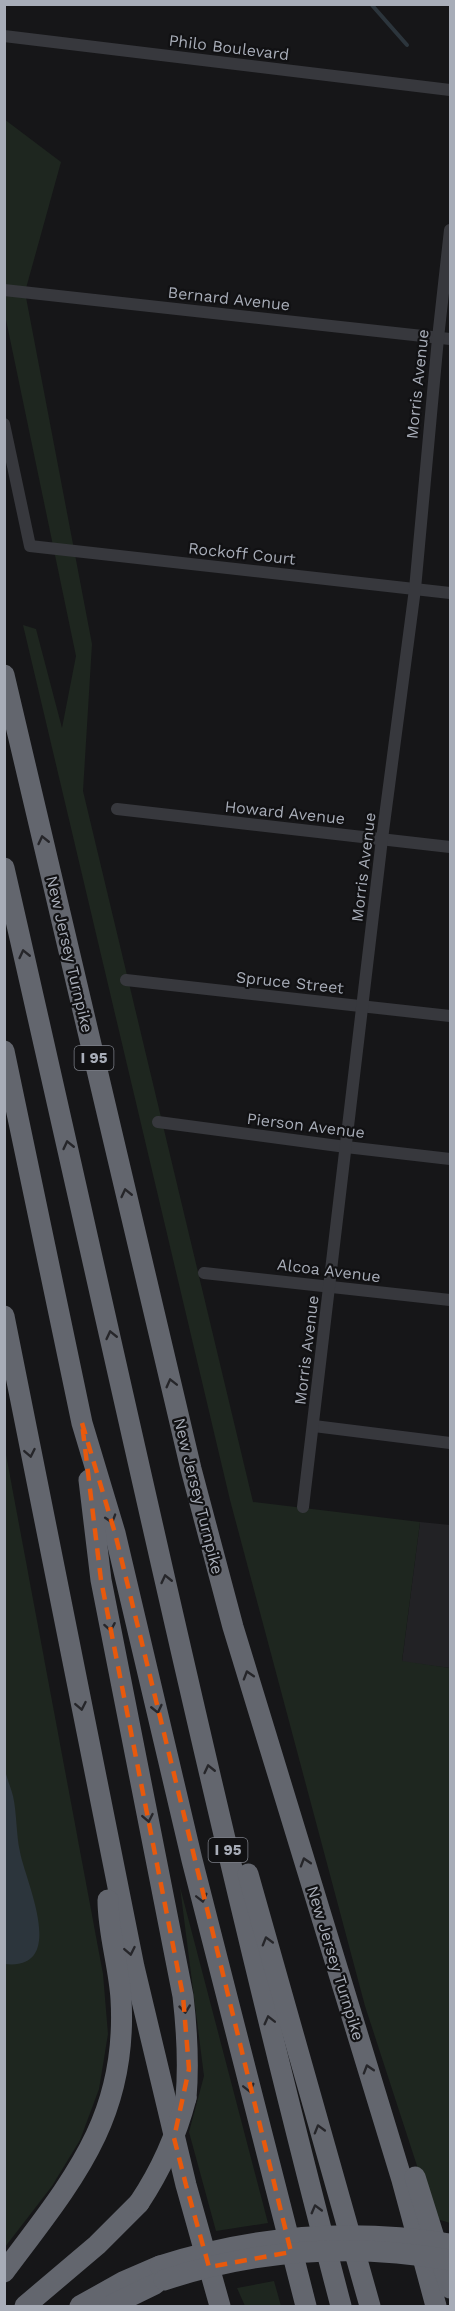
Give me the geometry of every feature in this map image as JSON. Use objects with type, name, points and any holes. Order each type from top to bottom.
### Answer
[{"type":"highway","name":"New Jersey Turnpike","points":[[4,675],[191,1469],[233,1627],[380,2108],[436,2307]]},
{"type":"highway","name":"I 95","points":[[4,868],[217,1800],[341,2307]]},
{"type":"highway","name":"I 95","points":[[4,1051],[82,1423],[115,1533],[192,1860],[306,2307]]},
{"type":"highway","points":[[4,1316],[114,1873],[159,2076],[220,2307]]},
{"type":"highway","points":[[25,2307],[104,2238],[139,2203],[169,2152],[186,2098],[188,2047],[183,1996],[101,1580],[82,1423]]},
{"type":"highway","points":[[217,1800],[245,1861],[370,2307]]},
{"type":"highway","points":[[4,2272],[73,2180],[102,2124],[112,2094],[121,2032],[121,1999],[108,1909],[108,1896],[114,1873]]},
{"type":"highway","points":[[380,2108],[407,2153],[450,2288]]},
{"type":"highway","points":[[110,2307],[196,2254],[236,2245],[312,2235],[386,2236],[450,2244]]},
{"type":"highway","points":[[80,2307],[123,2282],[239,2260],[313,2250],[385,2250],[450,2260]]},
{"type":"street","name":"Philo Boulevard","points":[[4,36],[450,90]]},
{"type":"street","name":"Morris Avenue","points":[[303,1507],[444,338],[450,230]]},
{"type":"street","name":"Bernard Avenue","points":[[4,290],[444,338]]},
{"type":"street","name":"Rockoff Court","points":[[4,424],[30,546],[450,593]]},
{"type":"street","name":"Howard Avenue","points":[[117,809],[450,847]]},
{"type":"street","name":"Spruce Street","points":[[126,980],[450,1016]]},
{"type":"street","name":"Pierson Avenue","points":[[158,1122],[450,1159]]},
{"type":"street","name":"Alcoa Avenue","points":[[204,1273],[450,1300]]},
{"type":"street","points":[[314,1426],[450,1443]]},
{"type":"highlighted area","points":[[82,1423],[115,1533],[291,2252],[209,2267],[174,2138],[189,2069],[183,1996],[101,1580]]},
{"type":"shaded area","points":[[4,119],[61,162],[25,292],[92,644],[83,791],[253,1502],[420,1522],[402,1661],[450,1668],[450,2223],[434,2218],[365,2006],[230,1500],[23,625],[36,629],[62,728],[76,656],[5,315]]},
{"type":"shaded area","points":[[4,1444],[103,1974],[108,2034],[99,2089],[80,2140],[52,2186],[5,2247]]},
{"type":"shaded area","points":[[420,1522],[450,1525],[450,1668],[402,1662]]},
{"type":"shaded area","points":[[5,1770],[14,1803],[20,1852],[38,1921],[39,1939],[35,1953],[24,1962],[5,1964]]},
{"type":"shaded area","points":[[180,1887],[268,2223],[216,2231],[189,2132],[204,2076]]},
{"type":"shaded area","points":[[274,2281],[281,2306],[245,2306],[237,2288]]},
{"type":"waterway","points":[[371,4],[407,45]]}]
